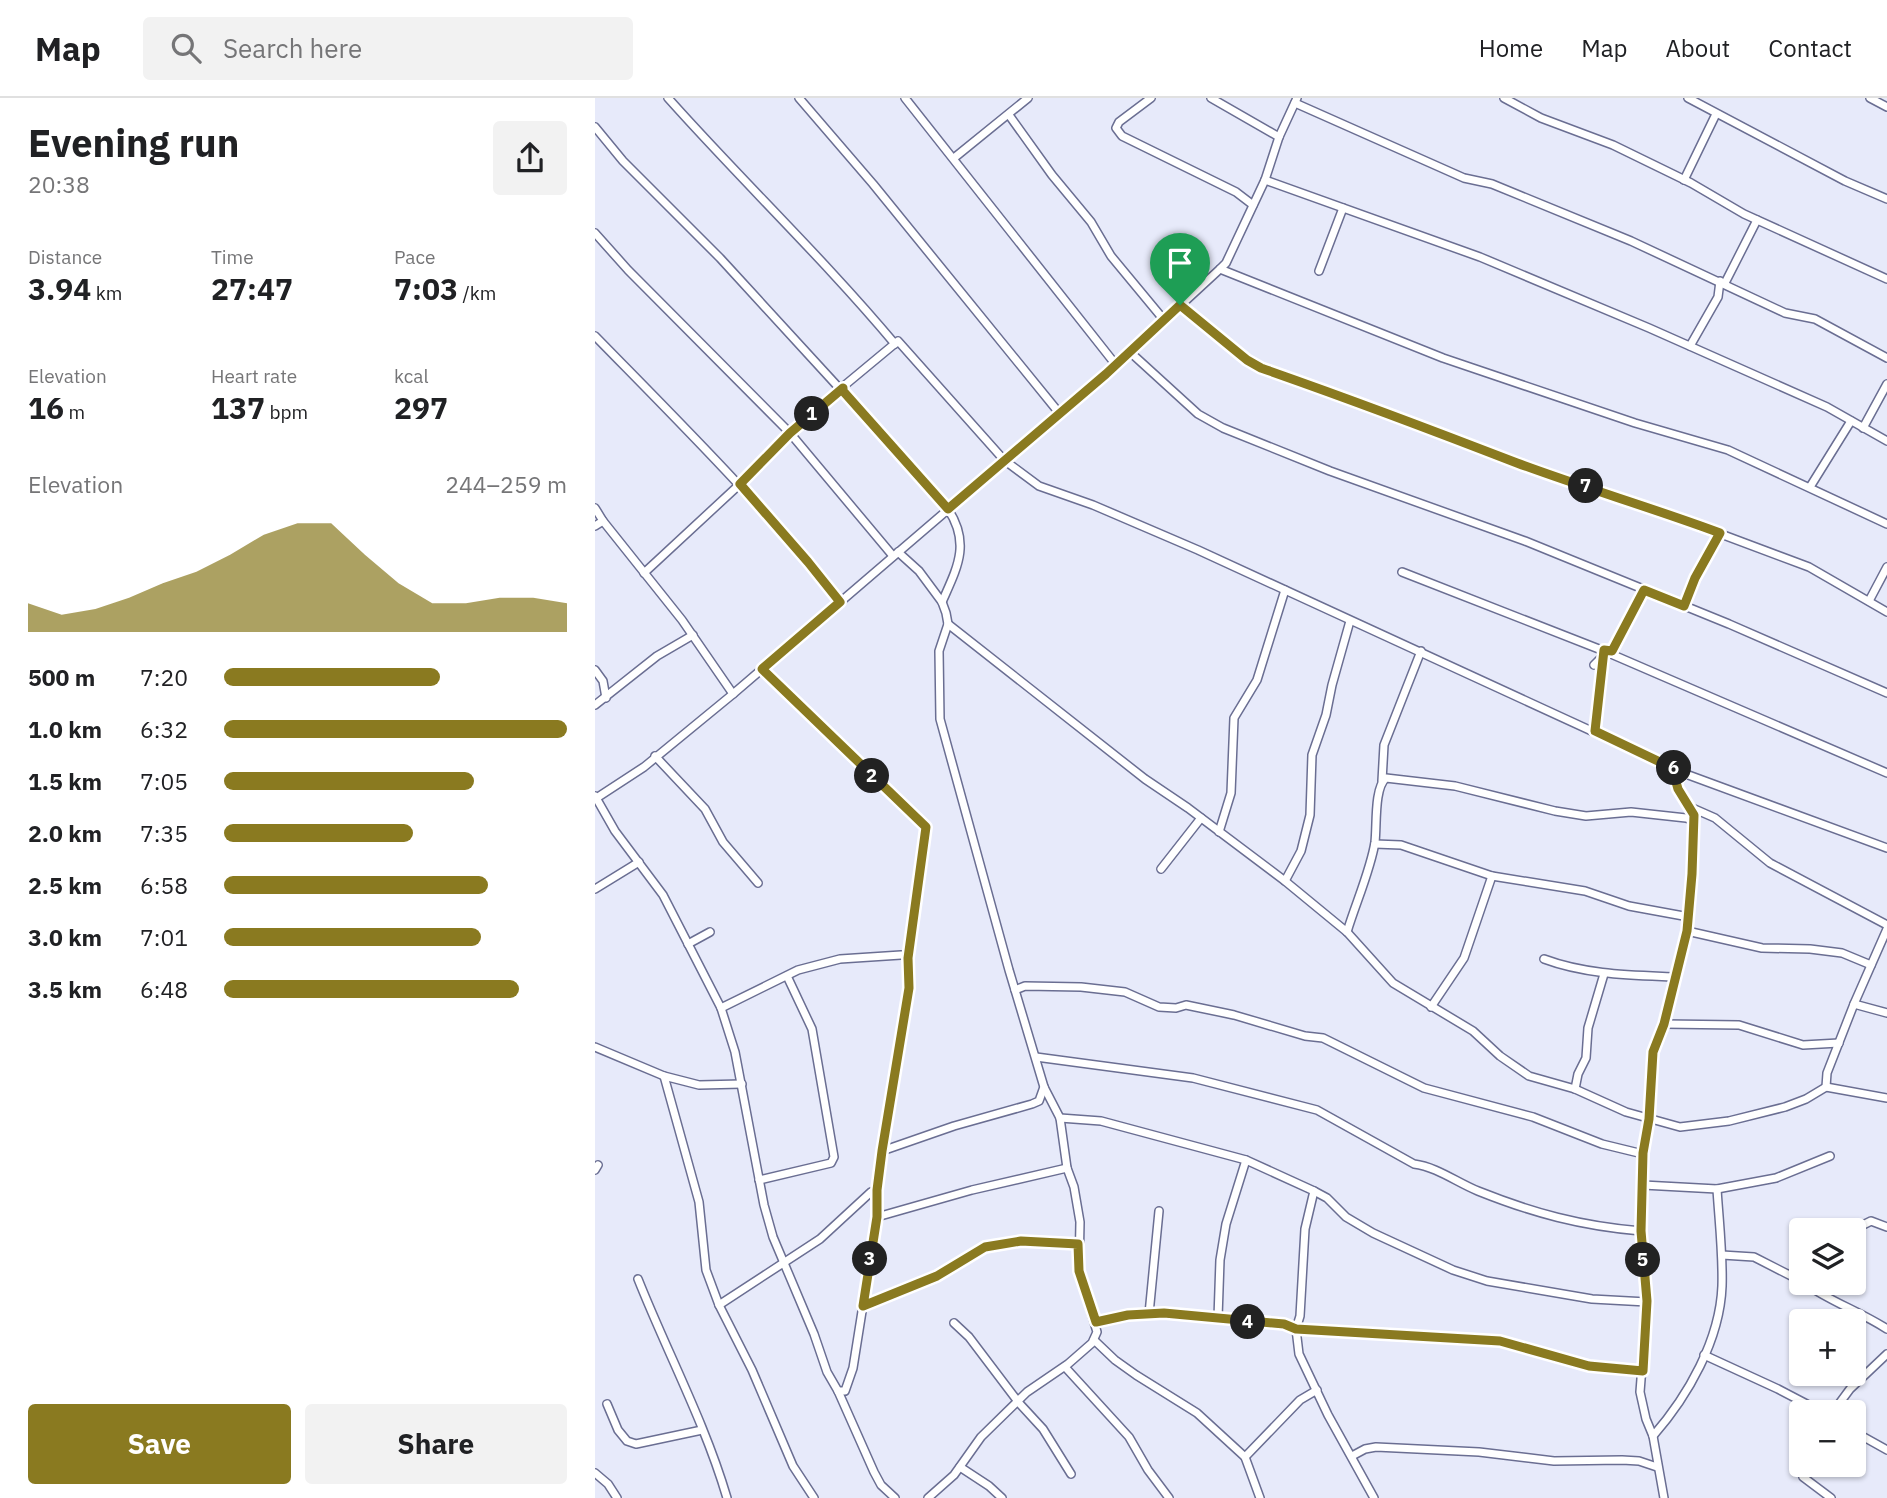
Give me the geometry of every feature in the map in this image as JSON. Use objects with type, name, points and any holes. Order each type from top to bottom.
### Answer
[{"type":"street","points":[[668,98],[848,288],[895,344]]},
{"type":"street","points":[[799,98],[873,184],[1060,414]]},
{"type":"street","points":[[906,98],[1045,279],[1116,365]]},
{"type":"street","points":[[954,158],[1028,98]]},
{"type":"street","points":[[1151,98],[1119,122],[1116,128],[1122,136],[1236,192],[1253,205]]},
{"type":"street","points":[[1211,98],[1279,137]]},
{"type":"street","points":[[1504,98],[1541,118],[1613,145],[1757,220],[1887,279]]},
{"type":"street","points":[[1870,98],[1887,107]]},
{"type":"street","points":[[1692,99],[1716,114],[1887,199]]},
{"type":"street","points":[[895,1498],[881,1485],[827,1372],[773,1237],[759,1180],[735,1052],[721,1008],[663,895],[615,831],[595,798],[644,767],[733,694],[1060,414],[1220,269],[1226,262],[1265,180],[1279,137],[1296,101],[1464,178],[1492,184],[1558,210],[1723,282],[1785,313],[1815,319],[1887,358]]},
{"type":"street","points":[[1684,180],[1716,114]]},
{"type":"street","points":[[1009,115],[1052,175],[1091,222],[1111,256],[1164,320]]},
{"type":"street","points":[[595,127],[622,161],[720,258],[842,389],[948,509],[956,520],[961,558],[941,602]]},
{"type":"street","points":[[1265,180],[1479,257],[1828,407],[1887,442]]},
{"type":"street","points":[[1319,271],[1343,208]]},
{"type":"street","points":[[1690,346],[1718,298],[1723,282],[1757,220]]},
{"type":"street","points":[[595,233],[628,270],[790,433],[895,554],[919,571],[941,602],[948,624],[1145,779],[1285,881],[1347,932],[1393,983],[1473,1031],[1500,1056],[1529,1076],[1574,1089],[1626,1112],[1681,1127],[1729,1121],[1785,1107],[1826,1087],[1887,1098]]},
{"type":"street","points":[[1220,269],[1443,358],[1728,450],[1887,524]]},
{"type":"street","points":[[1180,305],[1237,352],[1261,368],[1809,567],[1887,612]]},
{"type":"street","points":[[595,336],[740,484],[840,602]]},
{"type":"street","points":[[644,573],[740,484],[790,433],[900,342],[1004,460],[1039,486],[1102,509],[1285,590],[1683,773],[1887,848]]},
{"type":"street","points":[[1130,352],[1198,414],[1223,428],[1330,471],[1525,541],[1887,693]]},
{"type":"street","points":[[1864,428],[1887,384]]},
{"type":"street","points":[[1810,487],[1851,421]]},
{"type":"street","points":[[595,508],[693,635],[733,694]]},
{"type":"street","points":[[595,526],[603,521]]},
{"type":"street","points":[[1684,606],[1695,578],[1720,533]]},
{"type":"street","points":[[1869,601],[1887,567]]},
{"type":"street","points":[[1402,572],[1604,650],[1887,773]]},
{"type":"street","points":[[1219,832],[1231,793],[1234,718],[1257,680],[1285,590]]},
{"type":"street","points":[[1604,650],[1612,651],[1644,590]]},
{"type":"street","points":[[1285,881],[1301,851],[1310,815],[1312,755],[1326,715],[1350,621]]},
{"type":"street","points":[[928,1498],[954,1475],[981,1437],[1019,1403],[1027,1392],[1065,1367],[1094,1340],[1097,1332],[1079,1271],[1080,1222],[1074,1186],[1067,1168],[1060,1118],[1044,1087],[940,719],[939,651],[948,624]]},
{"type":"street","points":[[595,705],[657,656],[693,635]]},
{"type":"street","points":[[1594,665],[1603,656],[1604,650]]},
{"type":"street","points":[[1595,731],[1604,650]]},
{"type":"street","points":[[1347,932],[1375,844],[1384,745],[1421,651]]},
{"type":"street","points":[[762,669],[926,827],[908,958],[909,988],[877,1190],[877,1217],[853,1367],[845,1391],[838,1391]]},
{"type":"street","points":[[595,670],[603,681],[605,698]]},
{"type":"street","points":[[655,756],[705,809],[723,842],[758,883]]},
{"type":"street","points":[[1664,1498],[1653,1436],[1640,1392],[1647,1301],[1641,1231],[1643,1153],[1649,1119],[1653,1052],[1677,977],[1689,918],[1695,821],[1676,782],[1683,773]]},
{"type":"street","points":[[1382,781],[1391,777],[1455,786],[1586,816],[1631,812],[1695,821]]},
{"type":"street","points":[[1690,807],[1714,818],[1770,863],[1887,927],[1827,1073],[1826,1087]]},
{"type":"street","points":[[1161,869],[1201,818]]},
{"type":"street","points":[[1375,844],[1401,845],[1492,876],[1585,891],[1629,906],[1689,918]]},
{"type":"street","points":[[595,890],[639,862]]},
{"type":"street","points":[[1431,1007],[1464,958],[1492,876]]},
{"type":"street","points":[[1687,931],[1762,948],[1842,953],[1871,965]]},
{"type":"street","points":[[688,944],[710,932]]},
{"type":"street","points":[[721,1008],[798,970],[840,959],[901,955]]},
{"type":"street","points":[[1544,959],[1604,974],[1677,977]]},
{"type":"street","points":[[1574,1089],[1586,1058],[1588,1028],[1604,974]]},
{"type":"street","points":[[759,1180],[831,1163],[834,1157],[812,1029],[787,976]]},
{"type":"street","points":[[1015,990],[1025,986],[1081,986],[1125,992],[1159,1007],[1176,1009],[1186,1005],[1234,1015],[1305,1036],[1323,1038],[1424,1088],[1533,1117],[1602,1144],[1643,1153]]},
{"type":"street","points":[[1854,1004],[1887,1013]]},
{"type":"street","points":[[1664,1024],[1739,1025],[1803,1045],[1839,1043]]},
{"type":"street","points":[[595,1047],[664,1076],[699,1085],[742,1084]]},
{"type":"street","points":[[1036,1057],[1193,1078],[1317,1110],[1414,1164],[1431,1166],[1475,1190],[1534,1212],[1598,1228],[1641,1231]]},
{"type":"street","points":[[664,1076],[699,1202],[705,1270],[793,1466],[814,1498]]},
{"type":"street","points":[[882,1151],[954,1126],[1033,1104],[1039,1101],[1044,1087]]},
{"type":"street","points":[[1060,1118],[1101,1121],[1246,1160],[1327,1198],[1346,1217],[1373,1233],[1453,1270],[1487,1281],[1592,1299],[1647,1301]]},
{"type":"street","points":[[1643,1185],[1717,1189],[1776,1178],[1830,1156]]},
{"type":"street","points":[[1218,1318],[1220,1260],[1226,1224],[1246,1160]]},
{"type":"street","points":[[877,1217],[972,1190],[1067,1168]]},
{"type":"street","points":[[1653,1436],[1674,1412],[1704,1355],[1720,1304],[1722,1255],[1717,1189]]},
{"type":"street","points":[[719,1305],[820,1239],[871,1192],[877,1190]]},
{"type":"street","points":[[1314,1191],[1306,1215],[1300,1316],[1296,1329],[1299,1353],[1328,1415],[1374,1498]]},
{"type":"street","points":[[1149,1314],[1159,1211]]},
{"type":"street","points":[[1866,1224],[1871,1221],[1887,1227]]},
{"type":"street","points":[[863,1306],[937,1276],[985,1247],[1021,1241],[1078,1244]]},
{"type":"street","points":[[1722,1255],[1754,1257],[1789,1274]]},
{"type":"street","points":[[638,1279],[711,1447],[727,1498]]},
{"type":"street","points":[[1822,1295],[1860,1312],[1887,1329]]},
{"type":"street","points":[[1096,1322],[1128,1315],[1164,1313],[1284,1324],[1296,1329],[1500,1341],[1589,1366],[1643,1371]]},
{"type":"street","points":[[954,1323],[1043,1429],[1071,1474]]},
{"type":"street","points":[[1094,1340],[1136,1375],[1197,1413],[1245,1457],[1260,1498]]},
{"type":"street","points":[[1842,1400],[1887,1354]]},
{"type":"street","points":[[1704,1355],[1799,1400]]},
{"type":"street","points":[[1065,1367],[1129,1437],[1148,1470],[1169,1498]]},
{"type":"street","points":[[1245,1457],[1300,1400],[1317,1390]]},
{"type":"street","points":[[607,1404],[618,1430],[627,1441],[636,1444],[702,1430]]},
{"type":"street","points":[[1866,1438],[1887,1450]]},
{"type":"street","points":[[1352,1456],[1376,1447],[1479,1452],[1554,1461],[1630,1461],[1657,1467]]},
{"type":"street","points":[[960,1467],[1002,1498]]},
{"type":"street","points":[[595,1473],[608,1484],[617,1498]]},
{"type":"street","points":[[1803,1477],[1831,1498]]},
{"type":"route","points":[[1180,305],[1247,360],[1261,368],[1518,463],[1720,533],[1695,578],[1684,606],[1644,590],[1612,651],[1604,650],[1595,731],[1683,773],[1676,782],[1695,821],[1687,931],[1664,1024],[1653,1052],[1649,1119],[1643,1153],[1641,1231],[1647,1301],[1643,1371],[1589,1366],[1500,1341],[1296,1329],[1284,1324],[1164,1313],[1128,1315],[1096,1322],[1079,1271],[1078,1244],[1021,1241],[985,1247],[937,1276],[863,1306],[877,1217],[882,1151],[909,988],[908,958],[926,827],[762,669],[840,602],[740,484],[790,433],[843,388],[948,509],[1106,374],[1180,305]]}]
